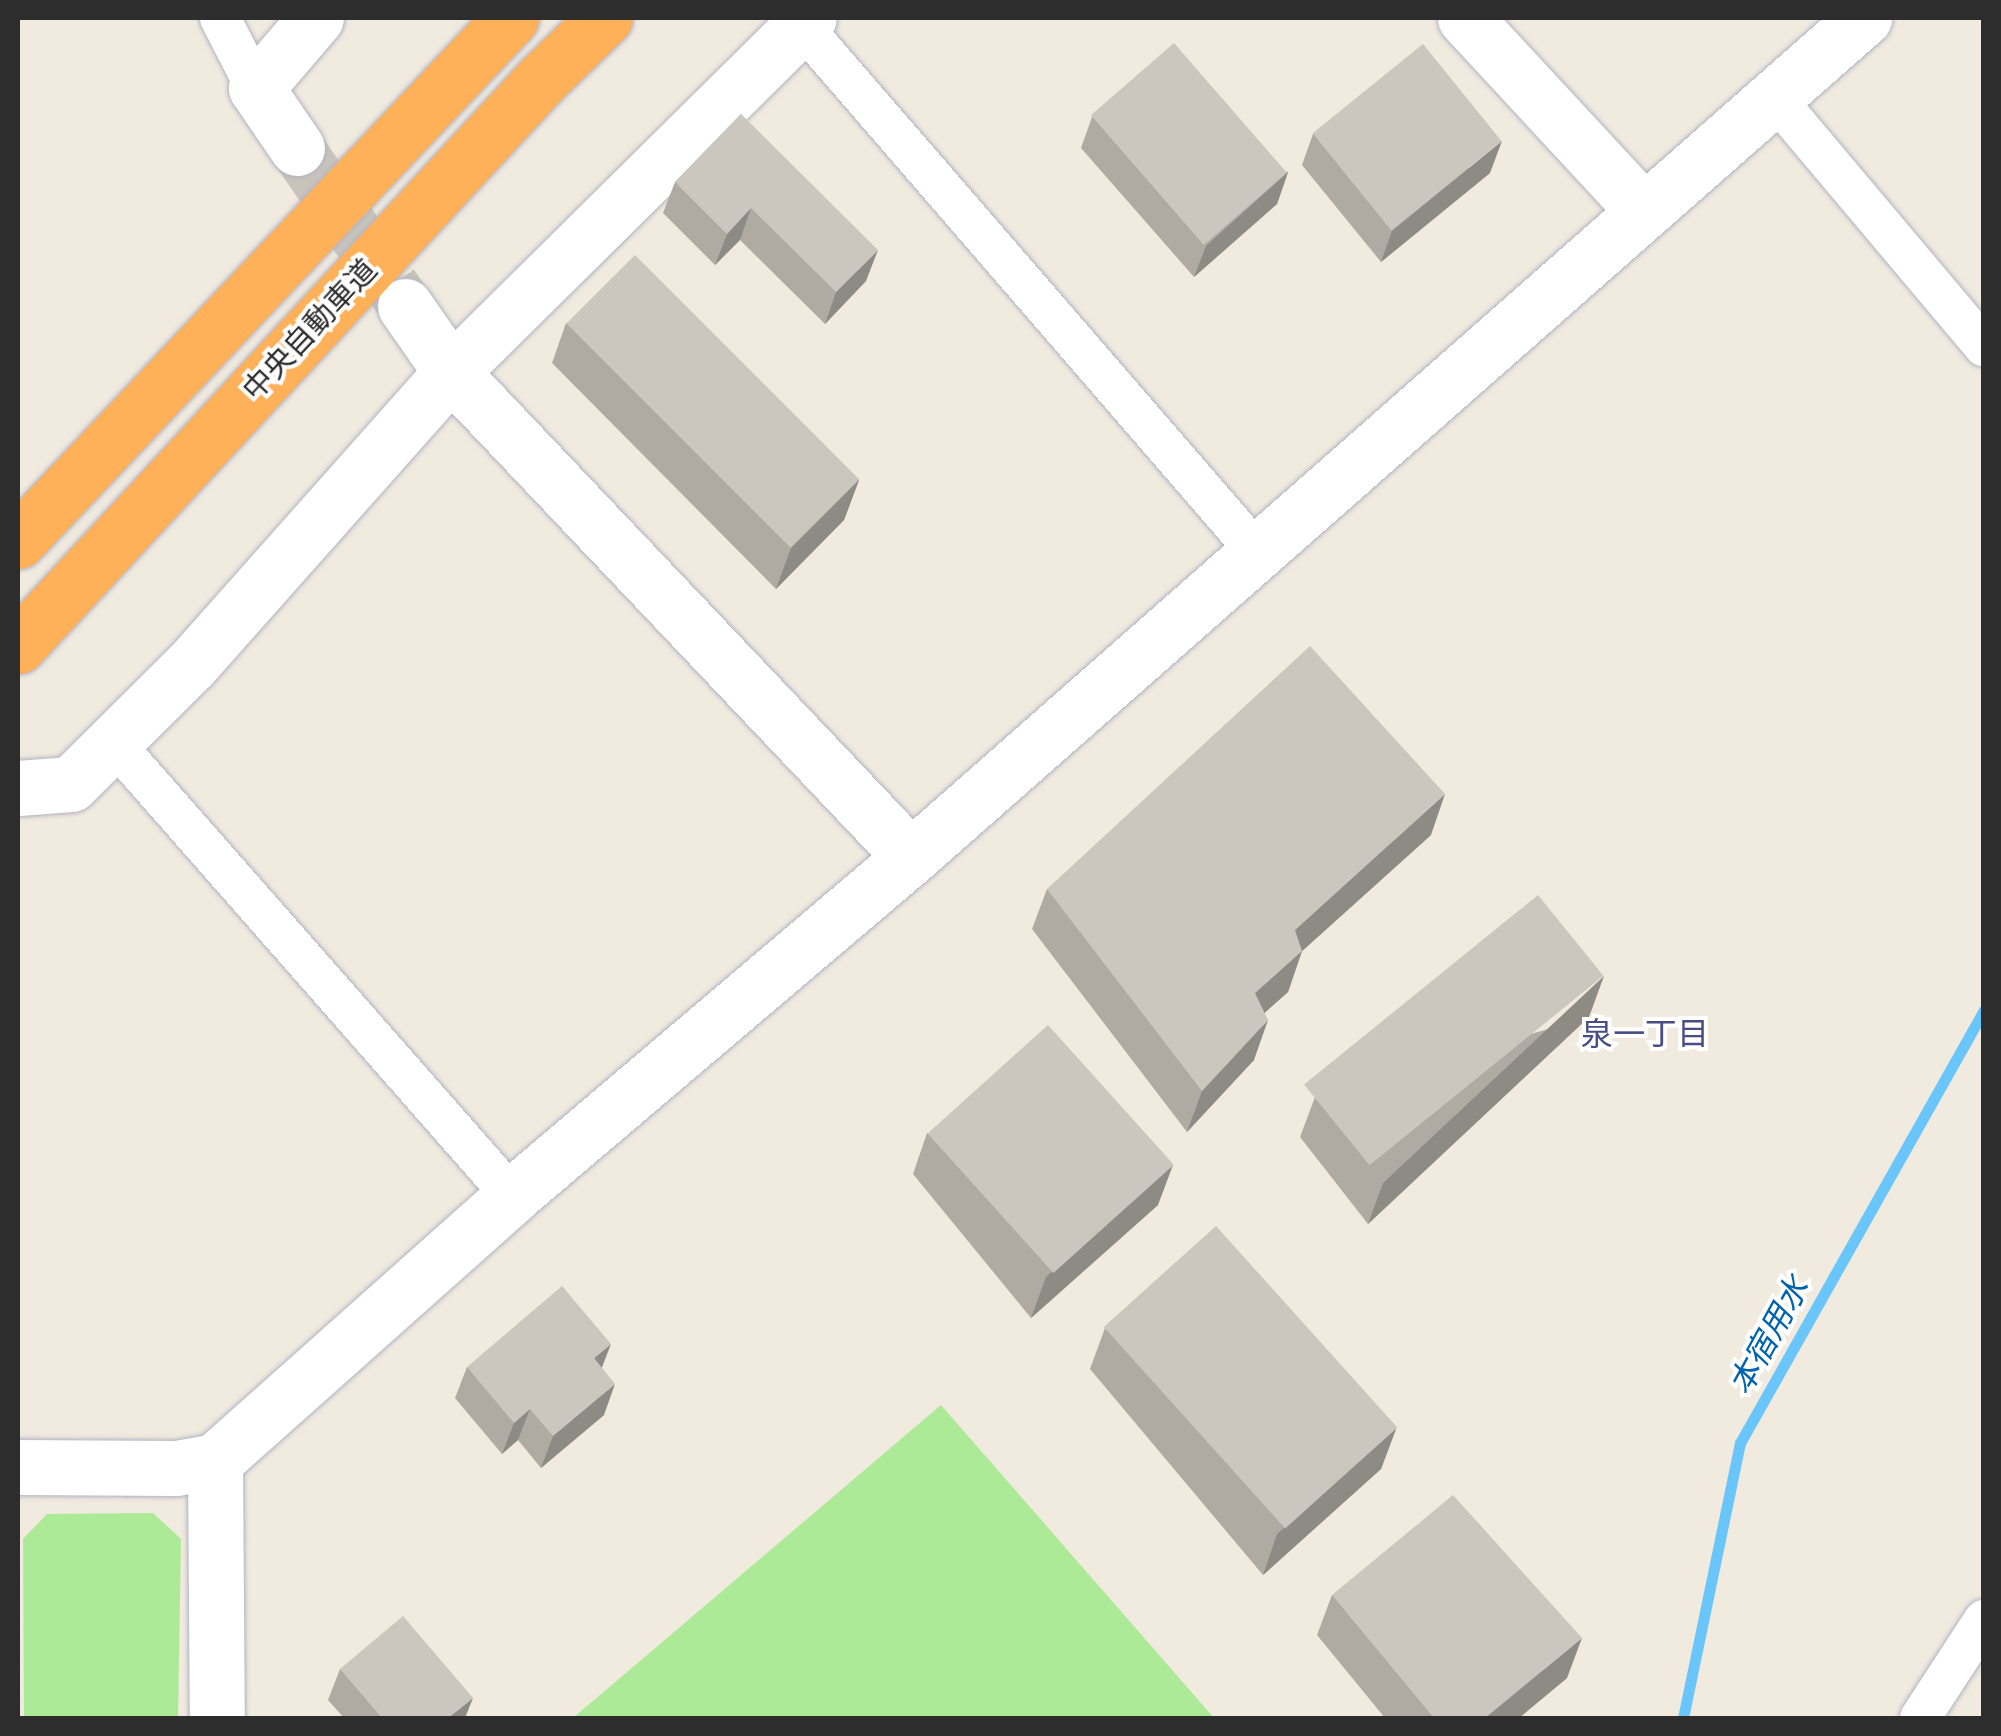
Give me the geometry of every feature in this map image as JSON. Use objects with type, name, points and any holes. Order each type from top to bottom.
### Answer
[{"type":"highway","name":"中央自動車道","points":[[18,646],[541,80],[605,18]]},
{"type":"highway","points":[[18,541],[501,26]]},
{"type":"street","points":[[220,18],[256,88],[298,148]]},
{"type":"street","points":[[256,88],[316,18]]},
{"type":"street","points":[[1465,18],[1644,212]]},
{"type":"street","points":[[18,1467],[176,1468],[215,1461],[512,1196],[911,857],[1864,18]]},
{"type":"street","points":[[18,788],[72,784],[192,664],[451,372],[805,22],[1256,552]]},
{"type":"street","points":[[1774,97],[1984,346]]},
{"type":"street","points":[[405,306],[451,372],[911,857]]},
{"type":"street","points":[[113,742],[512,1196]]},
{"type":"street","points":[[215,1461],[217,1718]]},
{"type":"street","points":[[1920,1718],[1984,1620]]},
{"type":"green space","points":[[941,1405],[1214,1718],[573,1718]]},
{"type":"green space","points":[[153,1513],[181,1539],[178,1718],[24,1718],[23,1539],[47,1514]]},
{"type":"building","points":[[1174,43],[1287,173],[1204,245],[1091,115]]},
{"type":"building","points":[[1423,44],[1502,141],[1391,231],[1313,133]]},
{"type":"building","points":[[741,114],[878,250],[836,292],[751,208],[727,234],[675,182]]},
{"type":"building","points":[[635,255],[859,479],[791,548],[566,324]]},
{"type":"building","points":[[1310,646],[1445,794],[1295,930],[1302,951],[1255,993],[1268,1020],[1202,1091],[1047,889]]},
{"type":"building","points":[[1538,895],[1603,976],[1370,1165],[1304,1084]]},
{"type":"building","points":[[1048,1025],[1174,1165],[1053,1273],[928,1133]]},
{"type":"building","points":[[1216,1226],[1397,1427],[1285,1528],[1104,1327]]},
{"type":"building","points":[[562,1286],[611,1344],[594,1358],[615,1384],[553,1436],[530,1409],[514,1423],[467,1367]]},
{"type":"building","points":[[1453,1495],[1582,1638],[1485,1718],[1434,1718],[1332,1595]]},
{"type":"building","points":[[403,1616],[473,1698],[448,1718],[382,1718],[340,1669]]},
{"type":"waterway","name":"本宿用水","points":[[1683,1718],[1740,1443],[1984,1010]]},
{"type":"tunnel","points":[[297,148],[401,299]]},
{"type":"district","name":"泉一丁目","points":[[1645,1034]]}]
